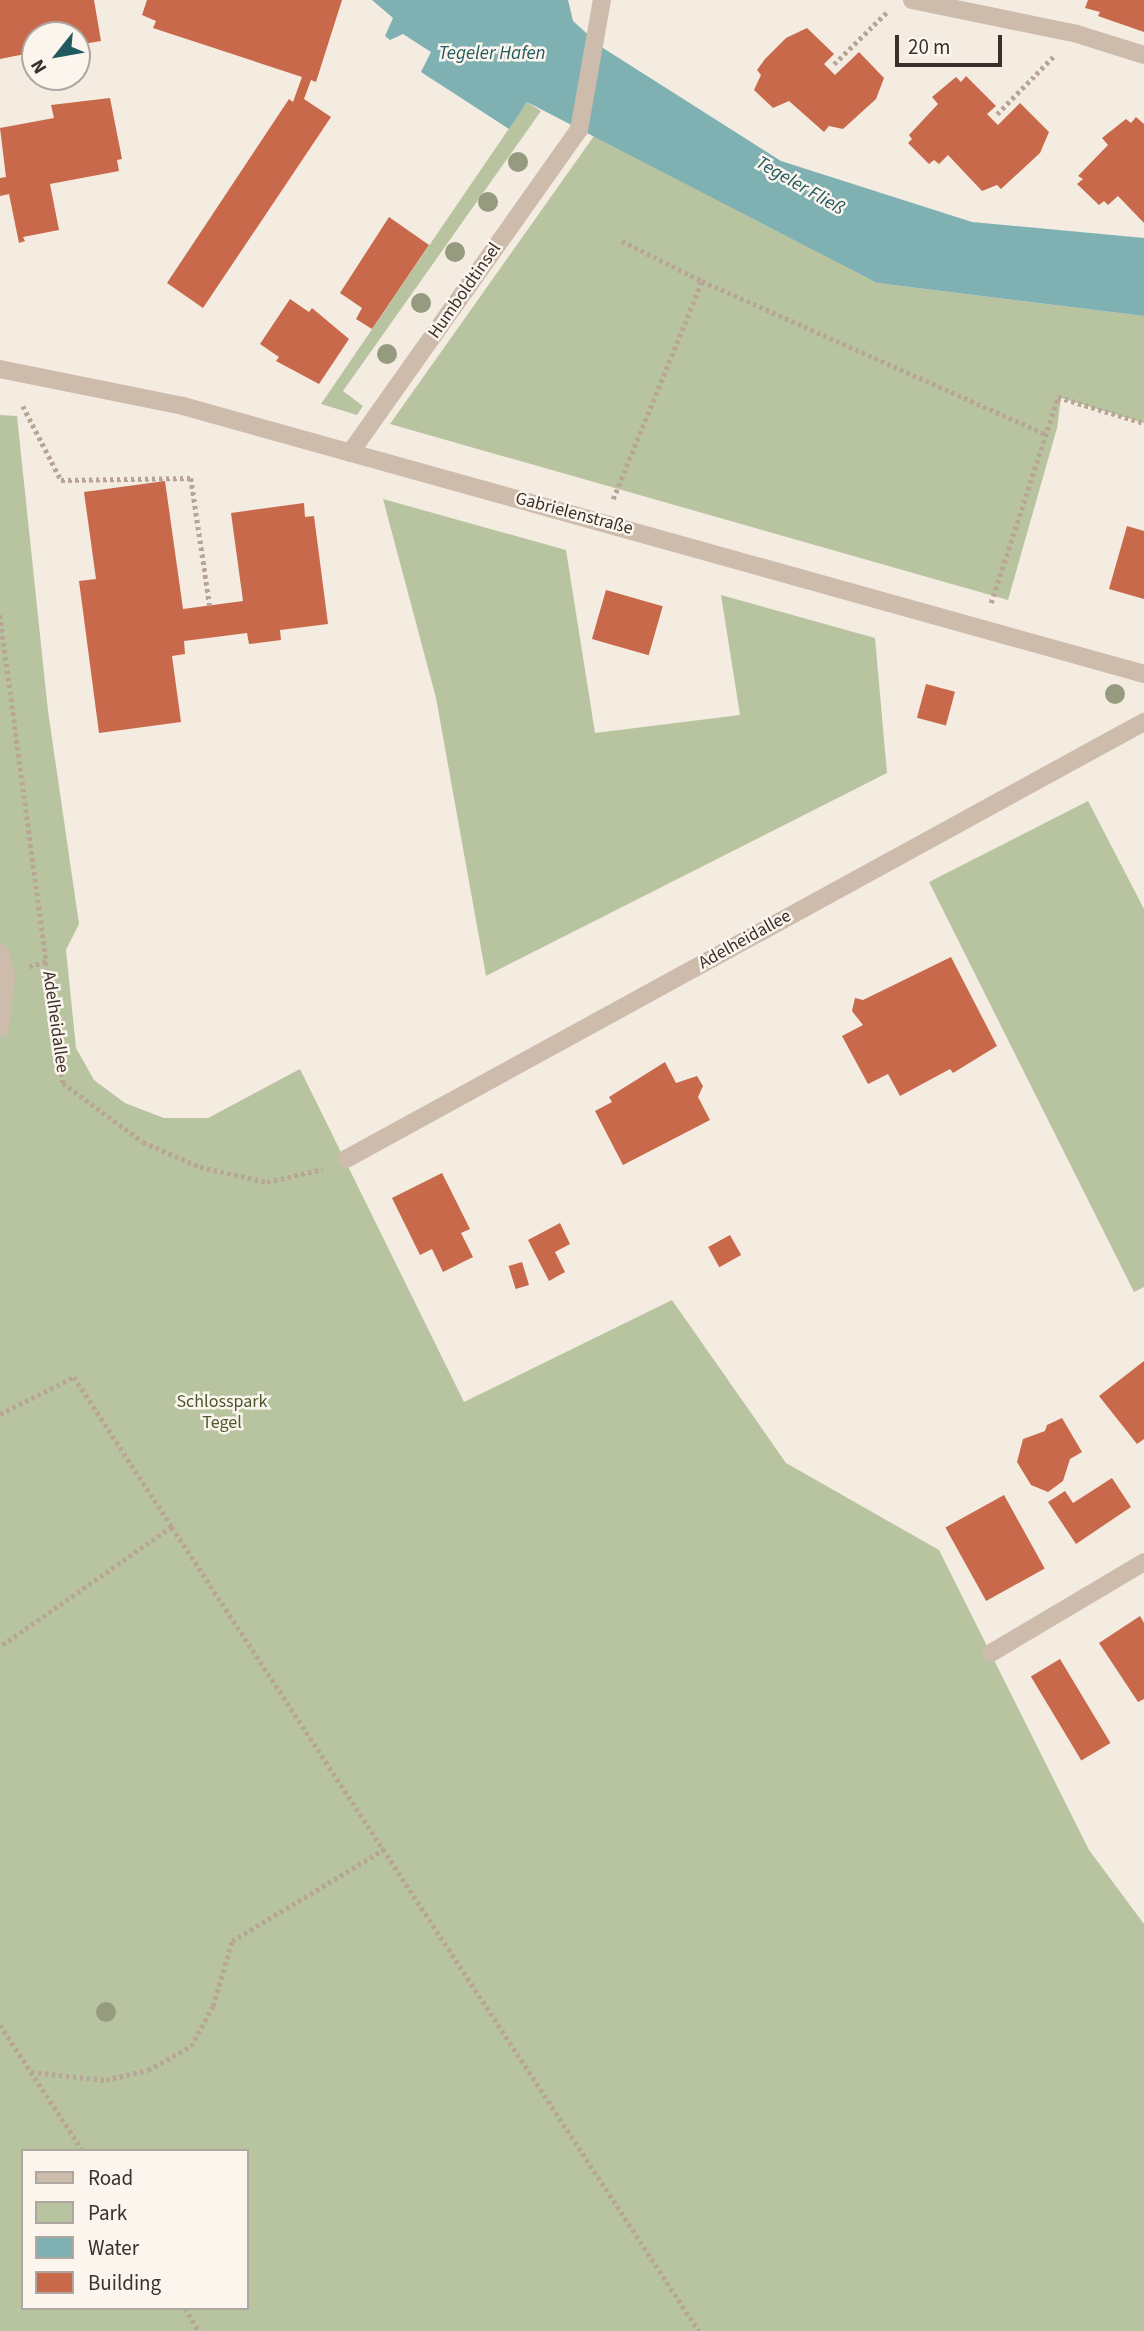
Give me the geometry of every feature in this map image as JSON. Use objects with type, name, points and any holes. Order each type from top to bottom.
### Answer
[{"type":"street","name":"Humboldtinsel","points":[[350,453],[579,130],[593,33],[601,0]]},
{"type":"street","points":[[912,0],[1077,34],[1144,55]]},
{"type":"street","name":"Gabrielenstraße","points":[[0,369],[183,406],[1144,674]]},
{"type":"street","name":"Adelheidallee","points":[[346,1158],[1144,722]]},
{"type":"street","points":[[0,953],[6,975],[0,1028]]},
{"type":"street","points":[[991,1653],[1144,1562]]},
{"type":"path","points":[[834,64],[890,9]]},
{"type":"path","points":[[997,114],[1077,34]]},
{"type":"path","points":[[622,241],[702,281],[1046,434]]},
{"type":"path","points":[[608,524],[615,487],[702,281]]},
{"type":"path","points":[[985,628],[1058,397],[1144,423]]},
{"type":"path","points":[[23,406],[61,480],[191,478],[210,606]]},
{"type":"path","name":"Adelheidallee","points":[[0,615],[63,1083],[142,1142],[200,1167],[267,1182],[328,1168]]},
{"type":"path","name":"Adelheidallee","points":[[6,975],[46,962]]},
{"type":"path","points":[[0,1414],[74,1377],[386,1848],[699,2331]]},
{"type":"path","points":[[0,1647],[172,1527]]},
{"type":"path","points":[[31,2072],[106,2080],[148,2070],[191,2046],[213,2006],[233,1941],[386,1848]]},
{"type":"path","points":[[0,2025],[82,2149]]},
{"type":"path","points":[[185,2310],[199,2331]]},
{"type":"green space","points":[[527,102],[541,111],[343,391],[363,406],[357,415],[321,404]]},
{"type":"green space","points":[[594,136],[877,283],[1144,316],[1144,423],[1061,398],[1057,428],[1008,600],[390,424]]},
{"type":"green space","name":"Schlosspark Tegel","points":[[0,415],[17,416],[48,711],[79,924],[66,950],[76,1048],[94,1080],[125,1103],[164,1118],[208,1118],[300,1069],[464,1402],[672,1300],[786,1463],[939,1550],[1089,1850],[1144,1924],[1144,2331],[0,2331]]},
{"type":"green space","points":[[383,499],[566,550],[595,733],[740,715],[721,595],[875,638],[887,773],[486,976],[436,698]]},
{"type":"green space","points":[[1088,801],[1144,909],[1144,1287],[1134,1292],[929,882]]},
{"type":"water","points":[[372,0],[568,0],[573,21],[603,48],[781,161],[972,222],[1144,238],[1144,316],[877,283],[527,102],[509,129],[421,72],[431,52],[403,34],[390,40],[385,36],[393,18]]},
{"type":"building","points":[[0,0],[94,0],[101,41],[91,43],[91,21],[21,21],[21,55],[0,59]]},
{"type":"building","points":[[147,0],[342,0],[316,82],[311,80],[304,99],[331,117],[203,308],[167,283],[289,99],[293,102],[302,77],[153,28],[156,21],[142,15]]},
{"type":"building","points":[[1088,0],[1144,0],[1144,32],[1098,16],[1100,12],[1085,8]]},
{"type":"building","points":[[807,28],[834,54],[824,64],[835,75],[859,52],[884,78],[876,99],[843,129],[829,126],[824,132],[789,101],[773,108],[754,90],[761,75],[757,70],[765,59],[786,38]]},
{"type":"building","points":[[966,76],[996,106],[987,114],[998,125],[1020,103],[1049,132],[1040,153],[1001,189],[997,185],[982,191],[948,155],[939,164],[934,160],[929,164],[908,143],[912,139],[909,135],[938,104],[932,97],[956,77],[961,82]]},
{"type":"building","points":[[110,98],[122,159],[117,160],[119,171],[50,184],[59,230],[23,237],[25,241],[19,243],[9,194],[0,196],[0,178],[6,177],[0,128],[54,118],[51,105]]},
{"type":"building","points":[[1136,117],[1144,124],[1144,223],[1118,196],[1108,205],[1104,201],[1099,205],[1077,184],[1083,179],[1078,176],[1108,145],[1102,138],[1126,119],[1131,123]]},
{"type":"building","points":[[389,217],[429,245],[372,329],[356,319],[362,308],[340,293]]},
{"type":"building","points":[[290,299],[309,312],[312,308],[349,339],[319,384],[276,361],[279,357],[260,344]]},
{"type":"building","points":[[165,481],[183,609],[243,601],[231,513],[304,503],[305,517],[314,516],[328,624],[280,630],[281,640],[249,644],[247,633],[184,641],[185,654],[172,656],[181,722],[99,733],[79,581],[96,579],[84,492]]},
{"type":"building","points":[[1127,526],[1144,531],[1144,599],[1109,589]]},
{"type":"building","points":[[606,590],[663,606],[649,655],[592,639]]},
{"type":"building","points":[[926,684],[955,692],[946,726],[917,718]]},
{"type":"building","points":[[951,957],[997,1046],[953,1073],[950,1069],[900,1096],[888,1074],[868,1084],[842,1036],[863,1025],[852,1011],[855,998],[863,1000]]},
{"type":"building","points":[[665,1062],[676,1083],[697,1076],[703,1086],[698,1097],[710,1120],[623,1165],[595,1111],[612,1102],[609,1097]]},
{"type":"building","points":[[442,1173],[470,1229],[461,1233],[473,1257],[443,1272],[432,1249],[420,1255],[392,1198]]},
{"type":"building","points":[[560,1223],[570,1244],[555,1252],[565,1272],[549,1281],[528,1240]]},
{"type":"building","points":[[730,1235],[741,1255],[719,1267],[708,1247]]},
{"type":"building","points":[[522,1262],[529,1285],[516,1289],[509,1266]]},
{"type":"building","points":[[1144,1361],[1144,1439],[1137,1444],[1099,1396]]},
{"type":"building","points":[[1062,1418],[1082,1452],[1070,1459],[1063,1481],[1048,1492],[1031,1485],[1017,1462],[1023,1439],[1045,1431],[1047,1425]]},
{"type":"building","points":[[1112,1478],[1131,1507],[1076,1544],[1048,1502],[1065,1491],[1073,1503]]},
{"type":"building","points":[[1004,1495],[1045,1568],[986,1601],[945,1527]]},
{"type":"building","points":[[1140,1616],[1144,1623],[1144,1699],[1138,1702],[1099,1643]]},
{"type":"building","points":[[1060,1659],[1110,1743],[1081,1761],[1031,1677]]},
{"type":"water label","name":"Tegeler Hafen","points":[[492,54]]},
{"type":"water label","name":"Tegeler Fließ","points":[[800,186]]}]
